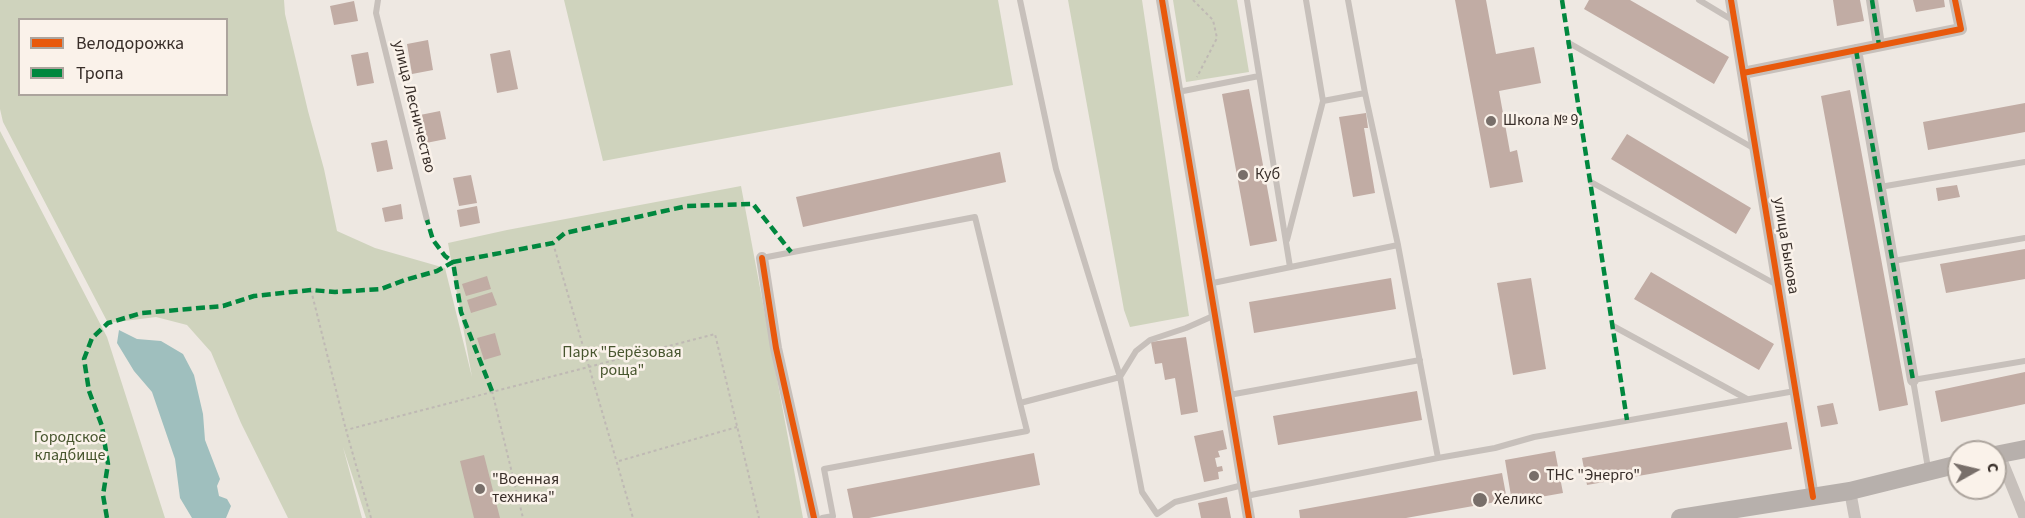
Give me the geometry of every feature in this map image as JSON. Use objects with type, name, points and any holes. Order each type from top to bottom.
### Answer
[{"type":"main road","points":[[2007,452],[2025,449]]},
{"type":"main road","points":[[1680,518],[1850,491],[1947,467]]},
{"type":"street","points":[[1162,0],[1213,316],[1249,518]]},
{"type":"street","name":"улица Быкова","points":[[1731,0],[1813,497]]},
{"type":"street","points":[[1872,0],[1879,45]]},
{"type":"street","points":[[1743,73],[1961,29],[1955,0]]},
{"type":"street","points":[[1856,50],[1913,380]]},
{"type":"street","points":[[762,258],[776,348],[814,518]]},
{"type":"street","points":[[2007,477],[2025,518]]},
{"type":"street","points":[[1850,491],[1855,518]]},
{"type":"lane","name":"улица Лесничество","points":[[378,0],[376,13],[427,220]]},
{"type":"lane","points":[[1020,0],[1056,169],[1120,377],[1142,492],[1157,514],[1176,502],[1495,448],[1534,437],[1796,390]]},
{"type":"lane","points":[[1247,0],[1290,267]]},
{"type":"lane","points":[[1287,243],[1323,101],[1306,0]]},
{"type":"lane","points":[[1348,0],[1365,93],[1398,245],[1438,458]]},
{"type":"lane","points":[[1700,0],[1735,21]]},
{"type":"lane","points":[[1569,43],[1756,149]]},
{"type":"lane","points":[[1177,93],[1259,76]]},
{"type":"lane","points":[[1323,101],[1365,93]]},
{"type":"lane","points":[[1880,187],[2025,162]]},
{"type":"lane","points":[[1592,182],[1778,286]]},
{"type":"lane","points":[[762,258],[975,217],[1027,431],[824,469],[833,516],[822,518]]},
{"type":"lane","points":[[1893,261],[2025,238]]},
{"type":"lane","points":[[1208,284],[1398,245]]},
{"type":"lane","points":[[1020,403],[1120,377],[1136,351],[1150,340],[1213,316]]},
{"type":"lane","points":[[1613,326],[1748,399]]},
{"type":"lane","points":[[1227,395],[1420,360]]},
{"type":"lane","points":[[1929,471],[1913,380],[2025,361]]},
{"type":"path","points":[[1191,90],[1216,38],[1213,20],[1193,0]]},
{"type":"path","points":[[553,243],[633,518]]},
{"type":"path","points":[[311,290],[371,518]]},
{"type":"path","points":[[346,430],[716,334],[759,518]]},
{"type":"path","points":[[492,392],[523,518]]},
{"type":"path","points":[[618,461],[737,427]]},
{"type":"green space","name":"Парк \"Берёзовая роща\"","points":[[0,0],[284,0],[285,14],[324,169],[337,231],[375,248],[445,268],[472,377],[448,243],[741,186],[803,518],[366,518],[343,447],[362,518],[288,518],[241,423],[211,352],[187,325],[156,317],[108,323],[3,122],[0,109]]},
{"type":"green space","points":[[564,0],[998,0],[1013,85],[603,161]]},
{"type":"green space","points":[[1068,0],[1142,0],[1189,316],[1130,327],[1124,310]]},
{"type":"green space","points":[[1173,0],[1237,0],[1249,72],[1186,82]]},
{"type":"green space","name":"Городское кладбище","points":[[0,131],[107,337],[165,518],[0,518]]},
{"type":"water","points":[[119,330],[137,339],[161,341],[183,354],[194,375],[203,414],[205,440],[220,479],[217,486],[219,496],[227,499],[231,506],[226,518],[192,518],[180,498],[175,459],[152,392],[134,371],[117,343]]},
{"type":"building","name":"Школа № 9","points":[[1455,0],[1486,0],[1496,54],[1534,47],[1541,83],[1499,91],[1510,152],[1517,150],[1523,182],[1490,188]]},
{"type":"building","points":[[1589,0],[1630,0],[1729,57],[1714,84],[1584,9]]},
{"type":"building","points":[[1833,0],[1860,0],[1864,21],[1837,26]]},
{"type":"building","points":[[1913,0],[1944,0],[1945,7],[1916,12]]},
{"type":"building","points":[[354,1],[358,21],[334,25],[330,6]]},
{"type":"building","points":[[428,40],[433,70],[412,74],[407,44]]},
{"type":"building","points":[[510,50],[518,89],[497,93],[490,54]]},
{"type":"building","points":[[368,52],[374,83],[357,86],[351,55]]},
{"type":"building","points":[[1249,89],[1277,241],[1250,246],[1222,94]]},
{"type":"building","points":[[1850,90],[1908,405],[1879,411],[1821,96]]},
{"type":"building","points":[[2025,103],[2025,132],[1928,150],[1923,122]]},
{"type":"building","points":[[440,111],[446,139],[426,143],[420,115]]},
{"type":"building","points":[[1366,113],[1368,128],[1364,128],[1375,193],[1353,197],[1339,117]]},
{"type":"building","points":[[1627,134],[1751,208],[1736,234],[1611,159]]},
{"type":"building","points":[[387,140],[393,169],[377,172],[371,143]]},
{"type":"building","points":[[1000,152],[1006,182],[803,227],[796,197]]},
{"type":"building","points":[[471,175],[477,203],[459,206],[453,178]]},
{"type":"building","points":[[1957,185],[1960,197],[1938,201],[1936,188]]},
{"type":"building","points":[[401,204],[403,219],[385,222],[382,208]]},
{"type":"building","points":[[477,206],[480,223],[460,227],[457,210]]},
{"type":"building","points":[[2025,249],[2025,279],[1946,293],[1940,264]]},
{"type":"building","points":[[1651,272],[1774,344],[1759,370],[1634,299]]},
{"type":"building","points":[[487,276],[491,289],[466,296],[462,284]]},
{"type":"building","points":[[1391,278],[1396,309],[1254,333],[1249,302]]},
{"type":"building","points":[[1531,278],[1546,369],[1513,375],[1497,283]]},
{"type":"building","points":[[492,292],[497,305],[471,313],[467,300]]},
{"type":"building","points":[[495,333],[501,355],[484,360],[477,338]]},
{"type":"building","points":[[1186,337],[1198,412],[1181,415],[1175,378],[1165,380],[1162,363],[1155,364],[1151,342]]},
{"type":"building","points":[[2025,372],[2025,404],[1941,422],[1935,391]]},
{"type":"building","points":[[1417,391],[1422,420],[1278,445],[1273,416]]},
{"type":"building","points":[[1833,403],[1838,424],[1821,427],[1817,406]]},
{"type":"building","points":[[1787,422],[1792,449],[1587,485],[1582,458]]},
{"type":"building","points":[[1223,430],[1227,449],[1218,451],[1220,457],[1215,458],[1217,467],[1222,466],[1223,471],[1218,472],[1219,479],[1204,482],[1194,436]]},
{"type":"building","name":"ТНС \"Энерго\"","points":[[1555,451],[1563,493],[1512,502],[1505,460]]},
{"type":"building","points":[[1034,453],[1040,485],[869,518],[853,518],[847,489]]},
{"type":"building","name":"\"Военная техника\"","points":[[484,455],[500,518],[474,518],[460,461]]},
{"type":"building","points":[[1502,473],[1507,500],[1406,518],[1300,518],[1299,510]]},
{"type":"building","points":[[1227,497],[1231,518],[1201,518],[1198,503]]},
{"type":"marked path","points":[[1562,0],[1627,420]]},
{"type":"marked path","points":[[1872,0],[1879,45]]},
{"type":"marked path","points":[[1856,50],[1913,380]]},
{"type":"marked path","points":[[492,391],[461,312],[453,262],[553,243],[565,233],[687,206],[753,204],[791,252]]},
{"type":"marked path","points":[[107,518],[103,495],[108,464],[102,426],[89,391],[84,359],[92,338],[108,323],[142,313],[223,306],[254,296],[311,290],[335,292],[381,289],[437,271],[453,262],[445,256],[433,240],[427,220]]},
{"type":"cycle path","points":[[1162,0],[1249,518]]},
{"type":"cycle path","points":[[1731,0],[1813,497]]},
{"type":"cycle path","points":[[1743,73],[1961,29],[1955,0]]},
{"type":"cycle path","points":[[762,258],[776,348],[814,518]]},
{"type":"place","name":"Школа № 9","points":[[1491,121]]},
{"type":"place","name":"Куб","points":[[1243,175]]},
{"type":"place","name":"ТНС \"Энерго\"","points":[[1534,476]]},
{"type":"place","name":"\"Военная техника\"","points":[[480,489]]},
{"type":"place","name":"Хеликс","points":[[1480,500]]}]
